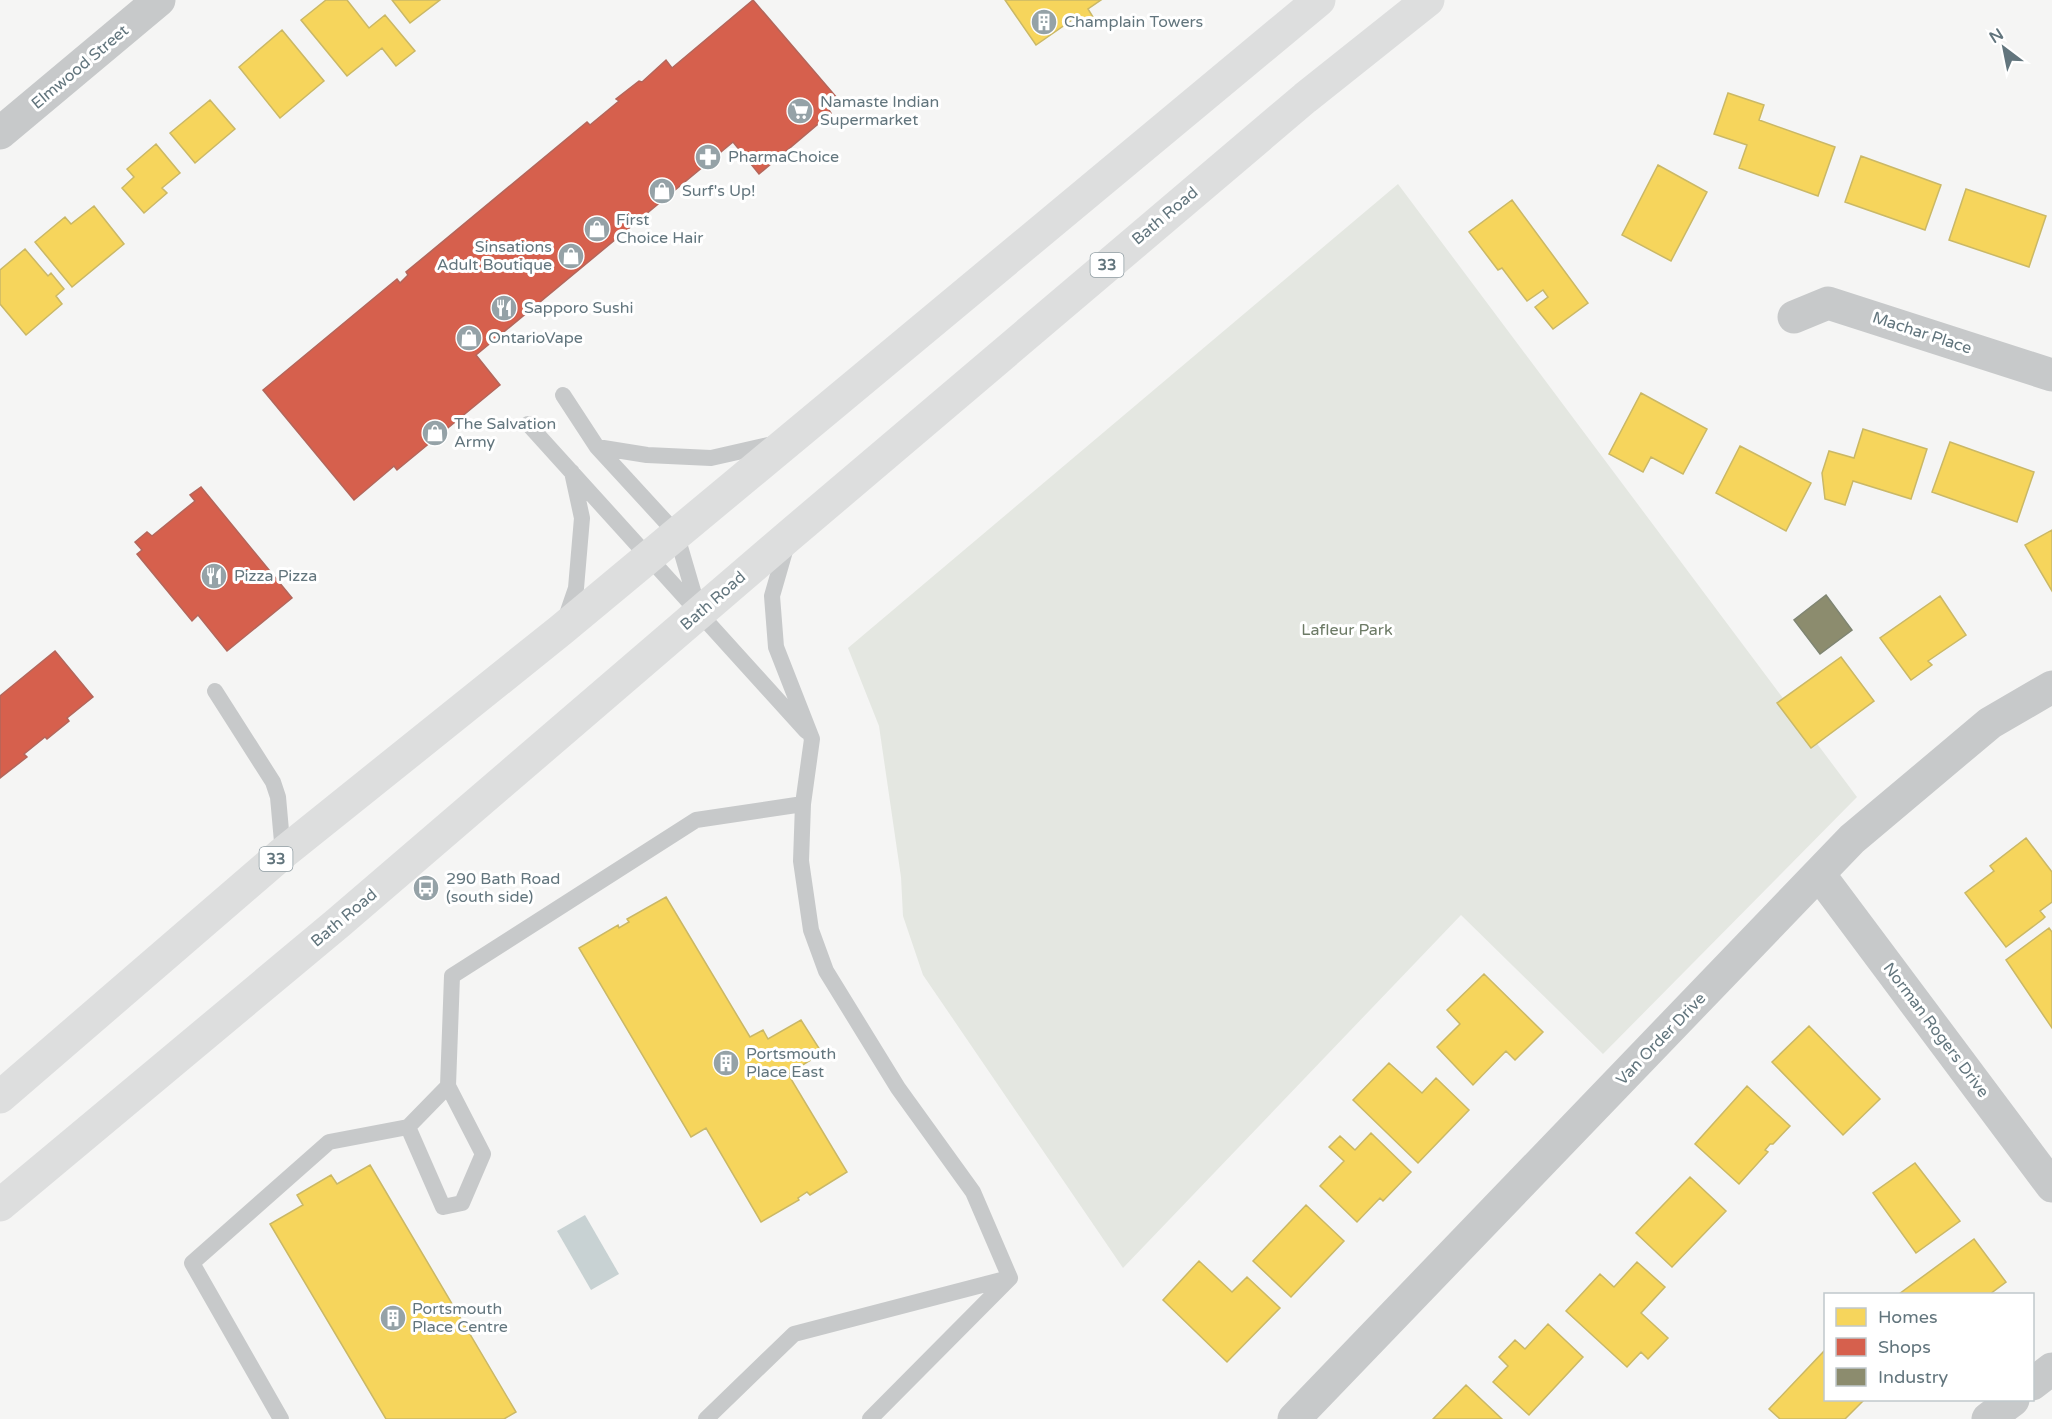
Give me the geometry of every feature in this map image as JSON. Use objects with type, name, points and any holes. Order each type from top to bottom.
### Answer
[{"type":"main road","name":"33","points":[[0,1098],[283,853],[561,630],[1319,0]]},
{"type":"main road","name":"Bath Road","points":[[0,1206],[338,923],[790,534],[1305,98],[1428,0]]},
{"type":"street","name":"Elmwood Street","points":[[0,133],[159,0]]},
{"type":"street","name":"Machar Place","points":[[1794,317],[1828,303],[2052,375]]},
{"type":"street","name":"Van Order Drive","points":[[1294,1419],[1852,839],[1990,723],[2052,687]]},
{"type":"street","name":"Norman Rogers Drive","points":[[1819,874],[2052,1186]]},
{"type":"street","points":[[2034,1382],[2052,1369]]},
{"type":"street","points":[[1988,1419],[2012,1401]]},
{"type":"lane","points":[[563,395],[597,447],[676,533],[699,612]]},
{"type":"lane","points":[[528,424],[571,468],[812,739]]},
{"type":"lane","points":[[597,447],[647,455],[711,458],[789,440]]},
{"type":"lane","points":[[561,630],[576,588],[582,518],[571,468]]},
{"type":"lane","points":[[790,534],[772,596],[776,647],[812,739],[803,804],[801,861],[812,930],[826,971],[909,1106],[973,1192],[1010,1278]]},
{"type":"lane","points":[[215,691],[273,782],[278,797],[283,853]]},
{"type":"lane","points":[[408,1127],[443,1207],[462,1203],[483,1155],[448,1086],[452,976],[696,820],[803,804]]},
{"type":"lane","points":[[281,1419],[192,1263],[328,1142],[408,1127],[448,1086]]},
{"type":"lane","points":[[706,1419],[794,1334],[1010,1278]]},
{"type":"lane","points":[[870,1419],[1010,1278]]},
{"type":"green space","name":"Lafleur Park","points":[[1398,184],[1857,797],[1603,1054],[1461,915],[1123,1268],[923,975],[903,916],[901,877],[879,726],[848,648]]},
{"type":"shaded area","points":[[585,1215],[619,1274],[591,1290],[557,1231]]},
{"type":"building: Homes","points":[[326,0],[347,0],[369,28],[385,15],[415,51],[396,66],[382,48],[347,76],[301,20]]},
{"type":"building: Homes","points":[[392,0],[440,0],[410,23]]},
{"type":"building: Homes","name":"Champlain Towers","points":[[1005,0],[1101,0],[1088,9],[1093,17],[1080,26],[1075,18],[1036,45]]},
{"type":"building: Homes","points":[[282,30],[324,81],[280,118],[239,67]]},
{"type":"building: Homes","points":[[1728,93],[1764,105],[1759,120],[1835,147],[1818,196],[1739,168],[1747,145],[1714,134]]},
{"type":"building: Homes","points":[[210,100],[235,129],[195,163],[170,133]]},
{"type":"building: Homes","points":[[156,144],[180,173],[162,188],[167,193],[144,213],[122,188],[134,177],[127,169]]},
{"type":"building: Homes","points":[[1861,156],[1941,185],[1925,230],[1845,202]]},
{"type":"building: Homes","points":[[1658,165],[1707,192],[1671,261],[1622,235]]},
{"type":"building: Homes","points":[[1966,189],[2046,216],[2029,267],[1949,240]]},
{"type":"building: Homes","points":[[1512,200],[1588,303],[1553,329],[1535,307],[1548,297],[1543,290],[1527,301],[1502,268],[1498,270],[1469,232]]},
{"type":"building: Homes","points":[[94,206],[124,244],[72,287],[35,242],[65,217],[71,224]]},
{"type":"building: Homes","points":[[25,249],[48,276],[51,273],[64,289],[56,296],[62,304],[26,335],[0,304],[0,270]]},
{"type":"building: Homes","points":[[1641,393],[1707,429],[1683,474],[1651,457],[1643,472],[1609,454]]},
{"type":"building: Homes","points":[[1863,429],[1927,449],[1911,499],[1853,481],[1845,505],[1825,499],[1822,473],[1829,451],[1854,458]]},
{"type":"building: Homes","points":[[1950,442],[2034,472],[2017,522],[1932,492]]},
{"type":"building: Homes","points":[[1740,446],[1811,483],[1786,531],[1716,493]]},
{"type":"building: Homes","points":[[2052,530],[2052,591],[2025,545]]},
{"type":"building: Homes","points":[[1940,596],[1966,635],[1928,661],[1932,665],[1911,680],[1880,638]]},
{"type":"building: Homes","points":[[1841,657],[1874,701],[1811,748],[1777,703]]},
{"type":"building: Homes","points":[[2026,838],[2052,872],[2052,902],[2040,911],[2045,917],[2043,919],[2006,947],[1965,893],[1994,871],[1990,866]]},
{"type":"building: Homes","name":"Portsmouth Place East","points":[[666,897],[750,1037],[763,1030],[768,1039],[801,1020],[822,1053],[788,1074],[847,1172],[810,1195],[807,1192],[798,1198],[799,1200],[761,1222],[706,1128],[691,1137],[579,948],[618,925],[619,928],[629,922],[627,919]]},
{"type":"building: Homes","points":[[2049,928],[2052,932],[2052,1028],[2006,960]]},
{"type":"building: Homes","points":[[1484,974],[1543,1032],[1515,1060],[1506,1051],[1473,1085],[1437,1047],[1460,1024],[1447,1010]]},
{"type":"building: Homes","points":[[1809,1026],[1880,1099],[1843,1135],[1772,1062]]},
{"type":"building: Homes","points":[[1389,1063],[1422,1093],[1436,1078],[1469,1110],[1418,1163],[1353,1100]]},
{"type":"building: Homes","points":[[1747,1086],[1790,1126],[1773,1144],[1770,1144],[1765,1150],[1768,1152],[1739,1184],[1695,1144]]},
{"type":"building: Homes","points":[[1371,1133],[1411,1172],[1383,1201],[1380,1198],[1357,1222],[1320,1186],[1344,1161],[1329,1147],[1340,1136],[1355,1150]]},
{"type":"building: Homes","points":[[1915,1163],[1960,1221],[1916,1253],[1873,1193]]},
{"type":"building: Homes","name":"Portsmouth Place Centre","points":[[370,1165],[516,1412],[504,1419],[386,1419],[270,1224],[303,1205],[297,1195],[331,1175],[337,1184]]},
{"type":"building: Homes","points":[[1690,1177],[1726,1211],[1672,1267],[1636,1233]]},
{"type":"building: Homes","points":[[1306,1205],[1344,1241],[1291,1297],[1253,1261]]},
{"type":"building: Homes","points":[[1974,1239],[2006,1282],[1991,1293],[1900,1293]]},
{"type":"building: Homes","points":[[1199,1261],[1232,1292],[1247,1277],[1280,1308],[1227,1362],[1163,1300]]},
{"type":"building: Homes","points":[[1637,1262],[1665,1287],[1641,1313],[1668,1338],[1648,1359],[1641,1352],[1627,1367],[1566,1311],[1600,1274],[1614,1287]]},
{"type":"building: Homes","points":[[1548,1324],[1583,1357],[1529,1415],[1493,1382],[1508,1366],[1499,1357],[1515,1340],[1525,1349]]},
{"type":"building: Homes","points":[[1824,1351],[1824,1401],[1863,1401],[1845,1419],[1780,1419],[1769,1409]]},
{"type":"building: Homes","points":[[1466,1385],[1502,1419],[1433,1419]]},
{"type":"building: Shops","points":[[753,0],[838,99],[827,107],[831,113],[759,174],[733,142],[476,355],[500,385],[397,470],[394,466],[354,500],[263,390],[397,279],[400,283],[408,275],[406,272],[587,122],[590,125],[619,101],[616,99],[639,81],[642,82],[666,60],[672,68]]},
{"type":"building: Shops","name":"Pizza Pizza","points":[[201,487],[292,598],[227,651],[198,615],[192,621],[137,554],[142,550],[135,542],[147,532],[152,536],[195,501],[190,495]]},
{"type":"building: Shops","points":[[55,651],[93,697],[67,718],[69,721],[24,754],[27,757],[0,778],[0,696]]},
{"type":"building: Industry","points":[[1826,595],[1852,630],[1820,654],[1794,620]]},
{"type":"place","name":"Champlain Towers","points":[[1044,22]]},
{"type":"place","name":"Namaste Indian Supermarket","points":[[800,111]]},
{"type":"place","name":"PharmaChoice","points":[[708,157]]},
{"type":"place","name":"Surf's Up!","points":[[662,191]]},
{"type":"place","name":"First Choice Hair","points":[[597,229]]},
{"type":"place","name":"Sinsations Adult Boutique","points":[[571,256]]},
{"type":"place","name":"Sapporo Sushi","points":[[504,308]]},
{"type":"place","name":"OntarioVape","points":[[469,338]]},
{"type":"place","name":"The Salvation Army","points":[[435,433]]},
{"type":"place","name":"Pizza Pizza","points":[[214,576]]},
{"type":"place","name":"290 Bath Road (south side)","points":[[426,888]]},
{"type":"place","name":"Portsmouth Place East","points":[[726,1063]]},
{"type":"place","name":"Portsmouth Place Centre","points":[[393,1318]]}]
